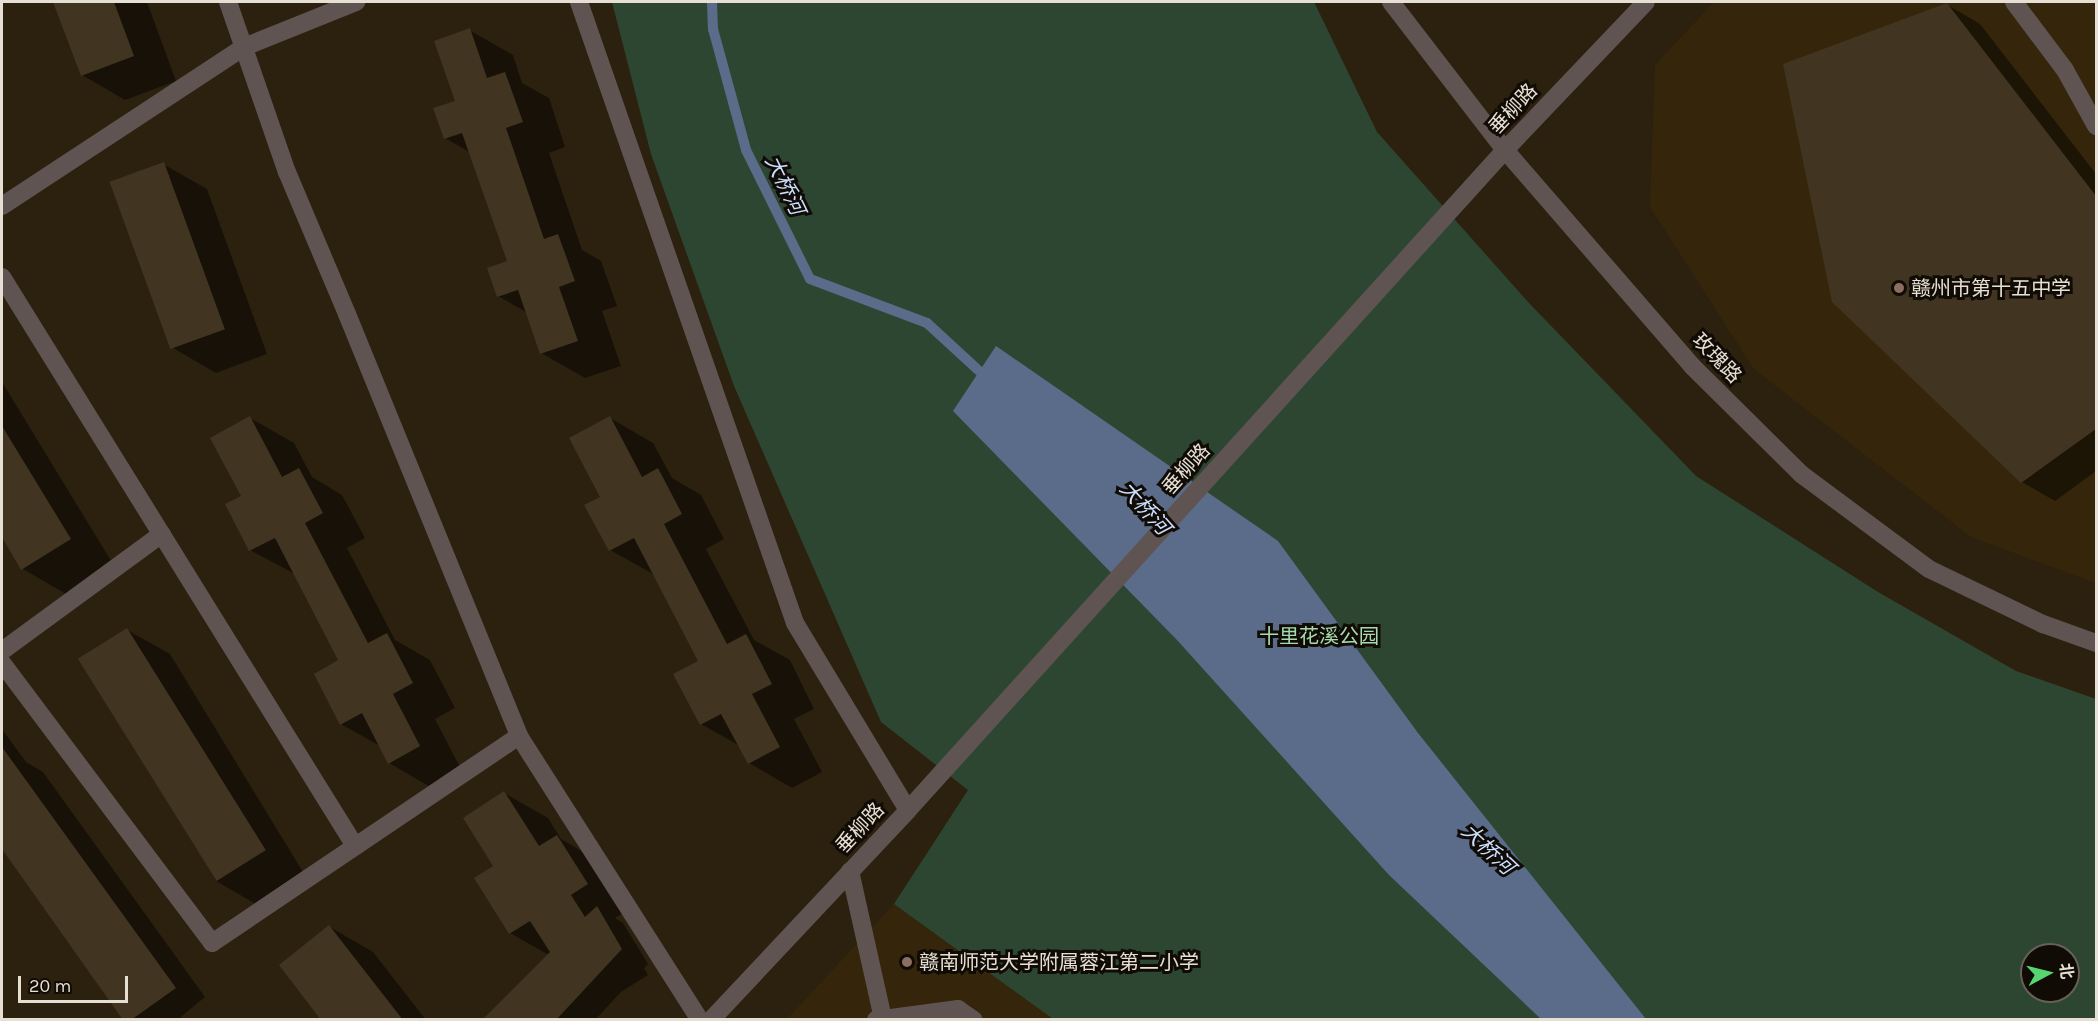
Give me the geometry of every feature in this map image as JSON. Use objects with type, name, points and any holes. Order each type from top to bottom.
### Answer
[{"type":"street","points":[[228,2],[286,172],[347,314],[519,736],[700,1020]]},
{"type":"street","points":[[2,206],[244,47],[356,2]]},
{"type":"street","points":[[579,2],[795,623],[908,810]]},
{"type":"street","name":"玫瑰路","points":[[1391,2],[1505,150],[1692,366],[1801,474],[1929,569],[2043,624],[2097,643]]},
{"type":"street","name":"垂柳路","points":[[711,1020],[908,810],[1505,150],[1646,2]]},
{"type":"street","points":[[2014,2],[2065,70],[2097,126]]},
{"type":"street","points":[[2,277],[355,846]]},
{"type":"street","points":[[2,651],[162,534]]},
{"type":"street","points":[[2,663],[212,943],[519,736]]},
{"type":"street","points":[[850,871],[880,1019],[958,1009],[974,1020]]},
{"type":"shaded area","name":"赣州市第十五中学","points":[[1714,2],[2096,2],[2096,583],[1971,537],[1754,369],[1650,207],[1655,65]]},
{"type":"shaded area","name":"赣南师范大学附属蓉江第二小学","points":[[894,904],[1053,1019],[786,1020]]},
{"type":"green space","name":"十里花溪公园","points":[[612,2],[1314,2],[1377,132],[1528,302],[1696,476],[1878,592],[2016,671],[2096,699],[2096,1019],[1053,1019],[894,904],[968,790],[881,722],[734,386],[651,154]]},
{"type":"water","points":[[996,346],[1278,541],[1418,733],[1646,1019],[1541,1019],[1389,875],[1177,640],[953,411]]},
{"type":"building","points":[[53,2],[114,2],[134,56],[81,76]]},
{"type":"building","points":[[1947,3],[2096,196],[2096,429],[2021,483],[1832,302],[1783,64]]},
{"type":"building","points":[[470,28],[487,78],[505,72],[523,122],[506,128],[544,239],[558,234],[575,281],[559,287],[578,341],[540,354],[518,290],[497,297],[487,268],[507,261],[462,133],[444,139],[433,108],[455,101],[434,41]]},
{"type":"building","points":[[164,162],[225,329],[170,349],[109,182]]},
{"type":"building","points":[[250,416],[282,477],[299,468],[323,513],[305,523],[368,643],[387,633],[413,683],[393,694],[420,746],[388,764],[362,713],[340,725],[314,674],[338,660],[275,538],[249,551],[225,504],[241,496],[210,438]]},
{"type":"building","points":[[610,416],[642,477],[658,468],[682,514],[664,524],[727,644],[746,634],[772,684],[752,694],[780,747],[748,764],[721,714],[700,725],[673,674],[698,661],[634,538],[609,551],[584,505],[600,497],[569,438]]},
{"type":"building","points":[[2,426],[71,539],[21,570],[2,537]]},
{"type":"building","points":[[127,628],[266,850],[217,881],[78,659]]},
{"type":"building","points":[[2,747],[176,988],[131,1020],[123,1020],[2,849]]},
{"type":"building","points":[[504,791],[539,846],[557,835],[588,884],[571,895],[585,917],[597,906],[622,949],[556,1020],[482,1020],[550,952],[530,921],[509,934],[474,878],[493,866],[463,818]]},
{"type":"building","points":[[329,925],[403,1020],[321,1020],[279,965]]},
{"type":"waterway","name":"大桥河","points":[[712,2],[713,29],[746,150],[810,279],[927,323],[989,380]]},
{"type":"place","name":"赣州市第十五中学","points":[[1899,288]]},
{"type":"place","name":"赣南师范大学附属蓉江第二小学","points":[[907,962]]}]
